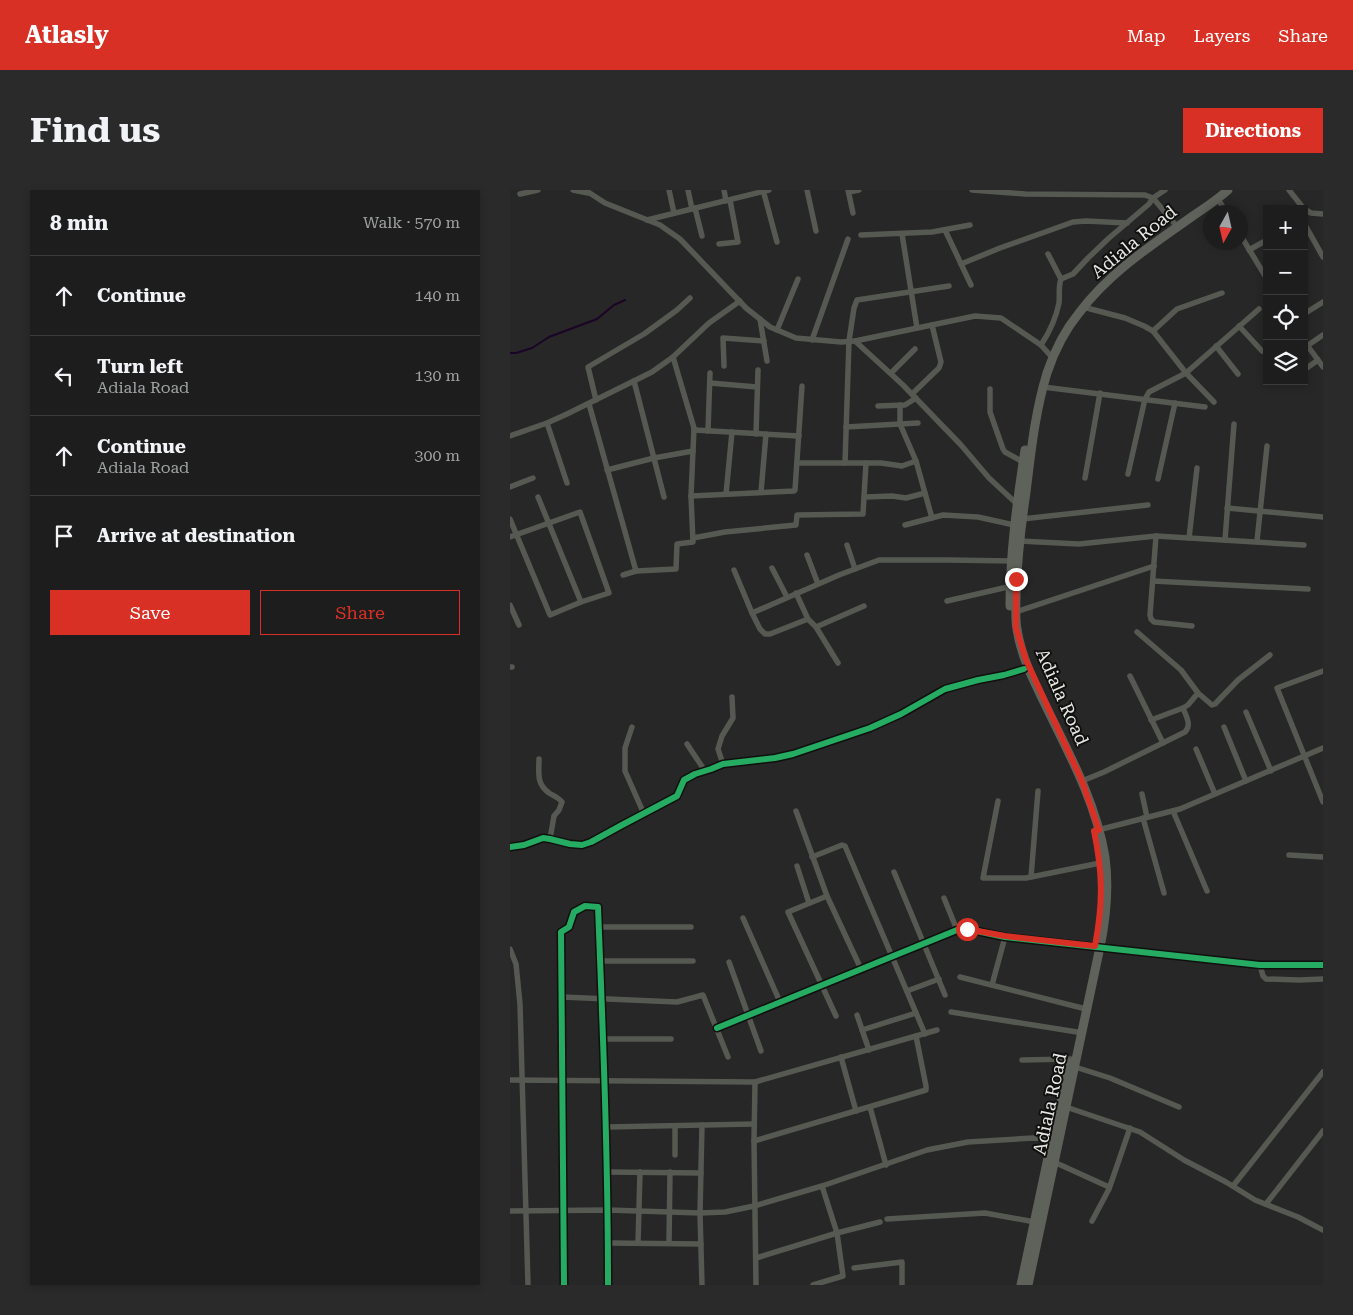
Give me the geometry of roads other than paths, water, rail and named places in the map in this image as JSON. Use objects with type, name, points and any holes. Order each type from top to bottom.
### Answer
[{"type":"main road","name":"Adiala Road","points":[[1021,1285],[1052,1139],[1073,1063],[1097,946],[1101,881],[1097,830],[1014,644],[1012,630],[1014,562],[1018,522],[1032,440],[1051,355],[1061,330],[1074,310],[1118,264],[1174,223],[1228,190]]},
{"type":"main road","name":"Adiala Road","points":[[1014,562],[1019,541],[1017,504],[1033,406],[1041,372],[1083,307],[1096,293],[1122,268],[1219,194]]},
{"type":"main road","name":"Adiala Road","points":[[1013,586],[1018,634],[1029,669],[1082,781],[1105,859],[1106,881],[1105,921],[1082,1008],[1066,1107],[1028,1285]]},
{"type":"street","points":[[520,194],[538,190]]},
{"type":"street","points":[[573,190],[587,192],[605,204],[660,225],[680,239],[760,319],[770,327],[796,338],[852,341],[975,316],[1001,318],[1041,345],[1051,355]]},
{"type":"street","points":[[669,190],[674,213]]},
{"type":"street","points":[[688,190],[702,236]]},
{"type":"street","points":[[719,244],[738,242],[724,190]]},
{"type":"street","points":[[648,220],[765,190],[777,242]]},
{"type":"street","points":[[807,190],[816,231]]},
{"type":"street","points":[[853,213],[848,191],[859,190]]},
{"type":"street","points":[[972,190],[1145,194],[1153,198],[1174,223]]},
{"type":"street","points":[[1041,345],[1048,333],[1059,303],[1059,285],[1062,279],[1073,274],[1088,258],[1149,204],[1153,198],[1165,190]]},
{"type":"street","points":[[1290,190],[1301,205]]},
{"type":"street","points":[[1308,211],[1323,214]]},
{"type":"street","points":[[961,264],[1074,222],[1127,223]]},
{"type":"street","points":[[861,235],[902,234],[945,230],[970,225]]},
{"type":"street","points":[[945,230],[971,285]]},
{"type":"street","points":[[1308,230],[1323,257]]},
{"type":"street","points":[[902,234],[917,328]]},
{"type":"street","points":[[812,340],[848,239]]},
{"type":"street","points":[[1263,242],[1249,250],[1263,273]]},
{"type":"street","points":[[1048,254],[1062,279]]},
{"type":"street","points":[[777,330],[798,279]]},
{"type":"street","points":[[845,463],[854,308],[857,300],[949,286]]},
{"type":"street","points":[[1153,331],[1177,309],[1222,293]]},
{"type":"street","points":[[596,400],[588,367],[644,334],[690,298]]},
{"type":"street","points":[[510,436],[547,423],[652,372],[673,357],[709,323],[740,301]]},
{"type":"street","points":[[1308,311],[1323,302]]},
{"type":"street","points":[[1083,307],[1125,318],[1153,331],[1186,373],[1214,402]]},
{"type":"street","points":[[1128,474],[1145,399],[1149,392],[1186,373],[1259,309]]},
{"type":"street","points":[[760,319],[767,361]]},
{"type":"street","points":[[878,406],[905,404],[939,368],[941,362],[932,325]]},
{"type":"street","points":[[1239,326],[1262,351]]},
{"type":"street","points":[[1308,343],[1323,335]]},
{"type":"street","points":[[724,366],[723,338],[764,341]]},
{"type":"street","points":[[852,341],[891,373],[961,445],[989,478],[1017,504]]},
{"type":"street","points":[[1216,346],[1238,374]]},
{"type":"street","points":[[1308,348],[1323,367]]},
{"type":"street","points":[[891,373],[915,349]]},
{"type":"street","points":[[623,575],[636,571],[676,569],[677,544],[693,542],[691,496],[694,430],[673,357]]},
{"type":"street","points":[[1308,367],[1318,360]]},
{"type":"street","points":[[756,434],[758,370]]},
{"type":"street","points":[[708,431],[710,373]]},
{"type":"street","points":[[634,381],[664,497]]},
{"type":"street","points":[[710,383],[757,387]]},
{"type":"street","points":[[691,496],[794,491],[796,487],[802,386]]},
{"type":"street","points":[[1044,387],[1205,406]]},
{"type":"street","points":[[990,389],[990,412],[1003,449],[1023,462]]},
{"type":"street","points":[[1085,478],[1100,393]]},
{"type":"street","points":[[1158,480],[1175,403]]},
{"type":"street","points":[[589,404],[636,571]]},
{"type":"street","points":[[900,405],[900,424],[916,461],[932,518]]},
{"type":"street","points":[[547,423],[567,483]]},
{"type":"street","points":[[846,427],[918,423]]},
{"type":"street","points":[[1225,540],[1234,424]]},
{"type":"street","points":[[694,430],[799,436]]},
{"type":"street","points":[[726,494],[732,432]]},
{"type":"street","points":[[761,492],[766,434]]},
{"type":"street","points":[[1257,542],[1267,446]]},
{"type":"street","points":[[607,470],[693,450]]},
{"type":"street","points":[[797,463],[866,463],[902,466],[916,461]]},
{"type":"street","points":[[693,538],[725,532],[796,525],[796,515],[863,514],[866,463]]},
{"type":"street","points":[[1190,538],[1197,468]]},
{"type":"street","points":[[510,486],[533,478]]},
{"type":"street","points":[[865,497],[892,496],[906,498],[925,493]]},
{"type":"street","points":[[538,496],[581,602]]},
{"type":"street","points":[[905,524],[943,515],[978,516],[1018,522],[1148,505]]},
{"type":"street","points":[[1227,508],[1323,517]]},
{"type":"street","points":[[510,519],[513,536],[550,615],[609,592],[580,512],[513,536]]},
{"type":"street","points":[[1156,536],[1151,619],[1154,622],[1192,626]]},
{"type":"street","points":[[1019,541],[1079,544],[1156,536],[1304,545]]},
{"type":"street","points":[[847,545],[855,569]]},
{"type":"street","points":[[807,555],[818,584]]},
{"type":"street","points":[[752,613],[796,593],[879,560],[1014,562]]},
{"type":"street","points":[[1016,612],[1154,566]]},
{"type":"street","points":[[772,568],[787,597]]},
{"type":"street","points":[[734,570],[752,613],[760,629],[765,634],[770,634],[808,619]]},
{"type":"street","points":[[1153,581],[1308,589]]},
{"type":"street","points":[[947,601],[1013,586]]},
{"type":"street","points":[[796,593],[808,619],[816,627],[838,663]]},
{"type":"street","points":[[510,605],[518,625]]},
{"type":"street","points":[[816,627],[864,606]]},
{"type":"street","points":[[1137,632],[1182,670],[1198,692],[1212,705],[1238,680],[1270,654]]},
{"type":"street","points":[[510,847],[524,845],[543,838],[582,845],[591,842],[677,796],[684,780],[695,774],[723,764],[793,754],[870,728],[901,714],[945,689],[1024,669]]},
{"type":"street","points":[[1323,671],[1277,688],[1323,802]]},
{"type":"street","points":[[1130,676],[1162,743]]},
{"type":"street","points":[[1151,720],[1183,708],[1188,705],[1198,692]]},
{"type":"street","points":[[723,764],[718,749],[722,736],[733,718],[732,697]]},
{"type":"street","points":[[1082,781],[1185,732],[1189,724],[1183,708]]},
{"type":"street","points":[[1246,712],[1271,771]]},
{"type":"street","points":[[632,727],[625,748],[625,771],[644,814]]},
{"type":"street","points":[[1224,727],[1246,782]]},
{"type":"street","points":[[687,744],[705,771]]},
{"type":"street","points":[[1097,830],[1180,809],[1323,748]]},
{"type":"street","points":[[1196,749],[1215,794]]},
{"type":"street","points":[[539,759],[539,780],[542,787],[562,802],[554,816],[550,839]]},
{"type":"street","points":[[1031,878],[1038,791]]},
{"type":"street","points":[[1142,794],[1145,817],[1164,893]]},
{"type":"street","points":[[998,800],[983,878],[1031,878],[1100,863]]},
{"type":"street","points":[[796,811],[827,896],[861,969]]},
{"type":"street","points":[[1172,811],[1207,891]]},
{"type":"street","points":[[812,857],[842,845],[845,846],[925,1034]]},
{"type":"street","points":[[1289,855],[1323,857]]},
{"type":"street","points":[[797,866],[810,903]]},
{"type":"street","points":[[894,872],[946,995]]},
{"type":"street","points":[[827,896],[788,912],[836,1016]]},
{"type":"street","points":[[944,898],[957,930]]},
{"type":"street","points":[[564,1285],[561,932],[569,927],[574,912],[585,906],[598,906],[605,1081],[608,1285]]},
{"type":"street","points":[[743,918],[780,1002]]},
{"type":"street","points":[[599,927],[691,927]]},
{"type":"street","points":[[717,1028],[957,930],[967,929],[1005,936],[1260,965],[1323,965]]},
{"type":"street","points":[[992,985],[1005,936]]},
{"type":"street","points":[[510,948],[516,964],[520,1004],[528,1285]]},
{"type":"street","points":[[600,961],[693,961]]},
{"type":"street","points":[[729,962],[760,1051]]},
{"type":"street","points":[[1260,965],[1262,974],[1266,979],[1323,979]]},
{"type":"street","points":[[960,977],[1082,1008]]},
{"type":"street","points":[[907,991],[939,979]]},
{"type":"street","points":[[562,997],[676,1002],[703,995],[728,1057]]},
{"type":"street","points":[[951,1012],[1077,1032]]},
{"type":"street","points":[[862,1030],[916,1013]]},
{"type":"street","points":[[857,1015],[869,1050]]},
{"type":"street","points":[[510,1080],[755,1082],[936,1030]]},
{"type":"street","points":[[754,1141],[926,1090],[916,1036]]},
{"type":"street","points":[[603,1039],[670,1040]]},
{"type":"street","points":[[841,1057],[856,1111]]},
{"type":"street","points":[[1022,1060],[1073,1063],[1178,1107]]},
{"type":"street","points":[[1234,1186],[1323,1072]]},
{"type":"street","points":[[755,1082],[754,1206],[756,1285]]},
{"type":"street","points":[[870,1107],[886,1164]]},
{"type":"street","points":[[1066,1107],[1140,1132],[1184,1160],[1234,1186],[1255,1200],[1298,1217],[1323,1230]]},
{"type":"street","points":[[606,1127],[754,1124]]},
{"type":"street","points":[[702,1125],[700,1213],[702,1285]]},
{"type":"street","points":[[675,1126],[675,1155]]},
{"type":"street","points":[[1092,1221],[1109,1187],[1130,1128]]},
{"type":"street","points":[[1266,1204],[1323,1130]]},
{"type":"street","points":[[510,1211],[725,1212],[754,1206],[822,1186],[927,1150],[968,1142],[1033,1138],[1052,1139]]},
{"type":"street","points":[[1054,1162],[1109,1187]]},
{"type":"street","points":[[607,1172],[701,1173]]},
{"type":"street","points":[[638,1243],[640,1172]]},
{"type":"street","points":[[669,1243],[670,1172]]},
{"type":"street","points":[[813,1285],[843,1276],[837,1233],[822,1186]]},
{"type":"street","points":[[756,1258],[883,1221],[985,1213],[1034,1222]]},
{"type":"street","points":[[608,1243],[701,1244]]},
{"type":"street","points":[[854,1268],[902,1262],[902,1285]]},
{"type":"waterway","points":[[510,353],[532,348],[549,337],[597,319],[614,305],[625,300]]}]
